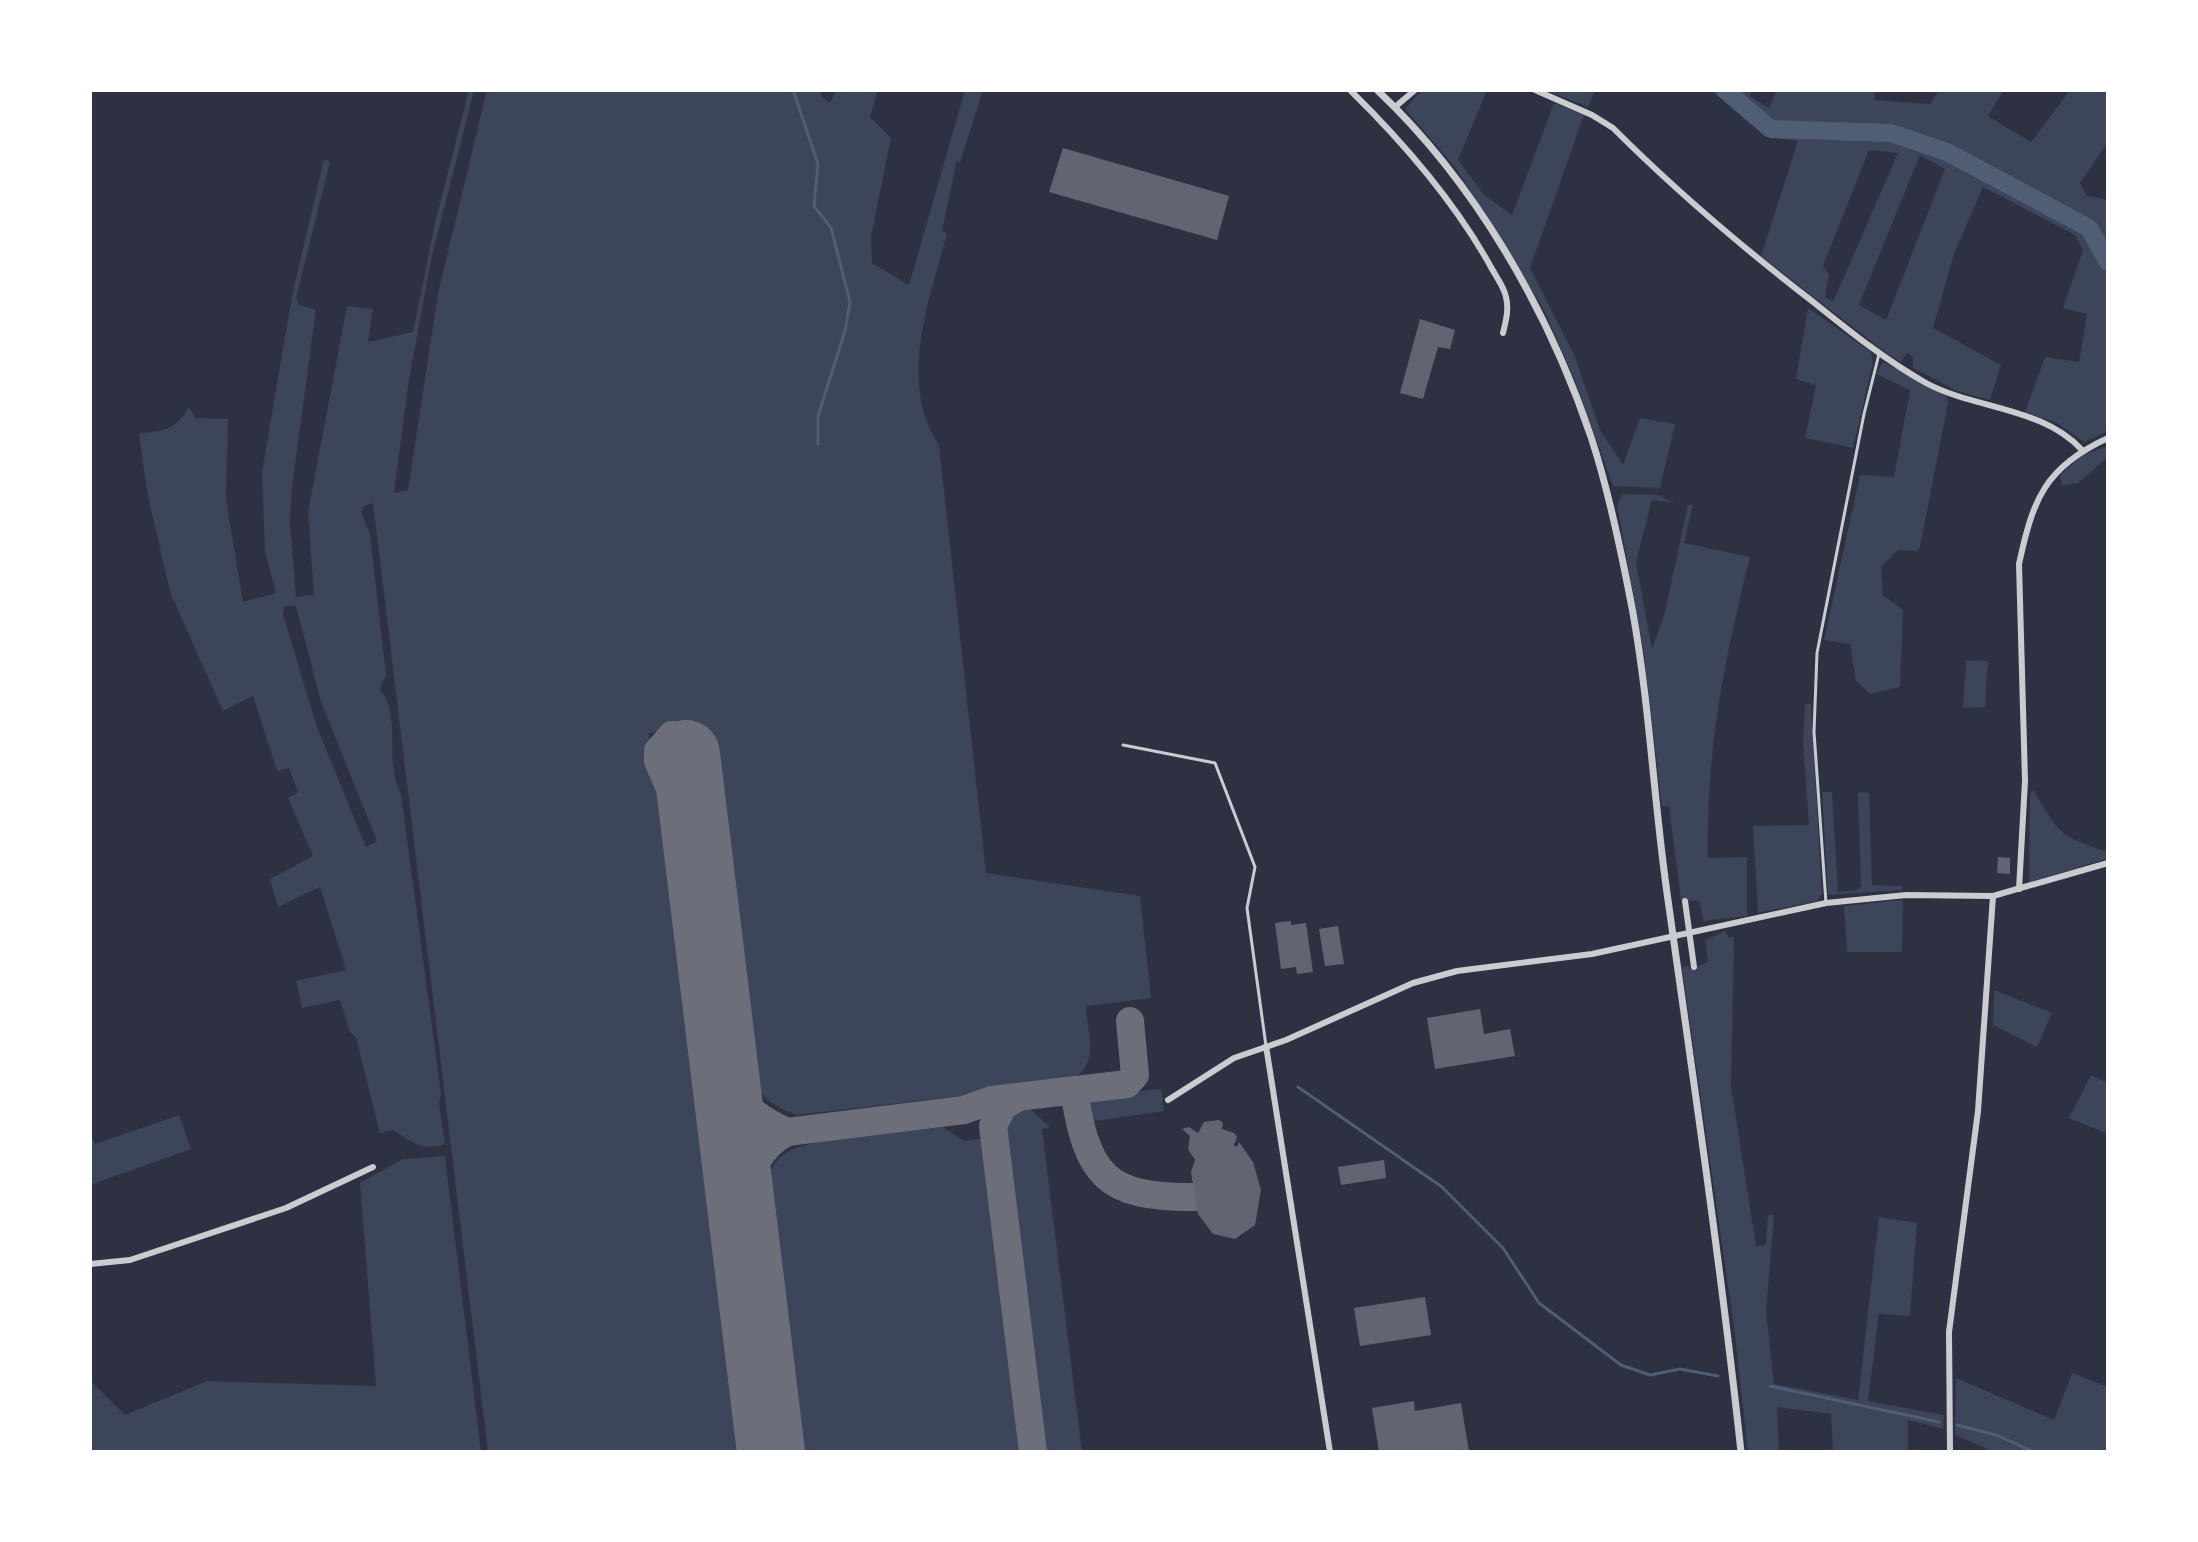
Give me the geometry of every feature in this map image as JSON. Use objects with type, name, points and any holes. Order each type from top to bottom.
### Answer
[{"type":"street","points":[[1350,90],[1418,165],[1482,251],[1506,295],[1507,314],[1503,333]]},
{"type":"street","points":[[1377,90],[1456,180],[1497,239],[1551,334],[1592,440],[1633,615],[1673,938],[1727,1320],[1741,1452]]},
{"type":"street","points":[[1395,107],[1415,90]]},
{"type":"street","points":[[1535,90],[1592,115],[1613,128],[1732,239],[1879,354],[1928,384],[2004,408],[2061,433],[2082,450]]},
{"type":"street","points":[[2019,889],[2025,781],[2019,564],[2025,535],[2041,493],[2055,471],[2082,450],[2108,438]]},
{"type":"street","points":[[1168,1100],[1234,1058],[1413,983],[1457,971],[1554,960],[1673,938],[1826,903],[1906,895],[1993,896],[2108,863]]},
{"type":"street","points":[[1950,1452],[1949,1332],[1978,1111],[1993,896]]},
{"type":"street","points":[[1685,901],[1694,967]]},
{"type":"street","points":[[1266,1046],[1330,1452]]},
{"type":"street","points":[[90,1264],[130,1260],[286,1208],[373,1167]]},
{"type":"lane","points":[[1826,903],[1814,732],[1817,653],[1864,414],[1879,354]]},
{"type":"lane","points":[[1123,745],[1215,763],[1255,867],[1247,908],[1266,1046]]},
{"type":"shaded area","points":[[469,90],[474,90],[431,260],[409,380],[394,493],[408,490],[438,293],[487,90],[822,90],[821,96],[830,103],[836,90],[878,90],[870,117],[891,138],[871,237],[872,263],[909,285],[965,90],[983,90],[960,163],[957,160],[942,231],[947,233],[926,312],[919,368],[920,395],[927,421],[939,445],[986,873],[1140,896],[1151,998],[1086,1006],[1090,1041],[1088,1060],[1076,1077],[1064,1084],[797,1115],[778,1107],[760,1092],[747,1066],[705,726],[649,733],[655,777],[671,819],[748,1452],[488,1452],[373,503],[364,506],[361,512],[370,533],[386,675],[380,689],[387,700],[392,725],[393,766],[401,794],[445,1144],[423,1146],[393,1130],[380,1133],[356,1037],[350,1032],[340,1000],[302,1008],[296,981],[346,970],[320,887],[278,907],[270,879],[313,856],[288,798],[298,792],[289,768],[277,771],[253,696],[223,711],[170,592],[147,491],[139,433],[155,432],[174,425],[189,407],[195,418],[228,419],[226,499],[243,602],[276,593],[265,552],[262,472],[292,296],[324,159],[330,162],[296,297],[299,305],[316,310],[292,487],[290,522],[296,597],[314,595],[308,512],[347,306],[373,309],[368,342],[413,332],[435,223]],"holes":[[[284,606],[296,606],[321,702],[377,841],[366,847],[317,727],[283,614]]]},
{"type":"shaded area","points":[[1422,90],[1487,90],[1458,160],[1484,195],[1512,215],[1554,103],[1584,115],[1530,268],[1575,357],[1600,430],[1623,465],[1640,418],[1675,424],[1660,488],[1613,486],[1576,383],[1544,310],[1455,167],[1405,109]]},
{"type":"shaded area","points":[[1545,90],[1595,90],[1588,107]]},
{"type":"shaded area","points":[[1711,90],[1751,90],[1750,96],[1769,108],[1777,90],[1875,90],[1874,100],[1930,104],[1939,90],[2004,90],[1988,116],[2031,142],[2070,90],[2108,90],[2108,142],[2080,183],[2087,196],[2108,200],[2108,431],[2084,442],[2057,423],[2025,412],[2045,357],[2079,362],[2087,314],[2063,308],[2083,250],[2075,235],[1983,187],[1954,254],[1933,328],[2001,365],[1990,400],[1957,391],[1913,368],[1913,357],[1907,353],[1901,362],[1885,352],[1761,256],[1798,141],[1765,137]],"holes":[[[1869,150],[1898,153],[1833,302],[1825,297],[1829,274],[1823,266]],[[1920,155],[1945,169],[1886,320],[1859,305]]]},
{"type":"shaded area","points":[[1808,308],[1871,352],[1873,363],[1853,448],[1805,438],[1816,385],[1796,379]]},
{"type":"shaded area","points":[[1883,362],[1946,394],[1948,403],[1920,547],[1916,551],[1898,550],[1881,567],[1883,595],[1903,610],[1900,687],[1870,694],[1856,681],[1850,644],[1824,640],[1860,475],[1894,477],[1910,390],[1876,374]]},
{"type":"shaded area","points":[[2108,446],[2108,457],[2078,483],[2062,486],[2060,475],[2083,455]]},
{"type":"shaded area","points":[[1623,494],[1657,495],[1676,503],[1652,500],[1636,562],[1652,649],[1664,616],[1688,505],[1693,505],[1684,543],[1750,557],[1718,706],[1708,818],[1708,858],[1747,857],[1747,916],[1704,921],[1699,901],[1681,900],[1669,806],[1662,806],[1644,653],[1617,505]]},
{"type":"shaded area","points":[[1966,660],[1988,661],[1985,707],[1963,708]]},
{"type":"shaded area","points":[[1805,704],[1811,704],[1822,894],[1817,901],[1758,913],[1753,826],[1809,825],[1803,744]]},
{"type":"shaded area","points":[[2033,790],[2062,831],[2069,837],[2108,852],[2108,858],[2029,883],[2030,794]]},
{"type":"shaded area","points":[[1822,792],[1832,792],[1838,892],[1857,890],[1861,886],[1858,792],[1869,793],[1872,885],[1902,886],[1902,890],[1828,895]]},
{"type":"shaded area","points":[[1903,900],[1902,952],[1847,952],[1844,906]]},
{"type":"shaded area","points":[[1725,931],[1729,938],[1734,937],[1731,1086],[1756,1246],[1766,1245],[1768,1215],[1774,1215],[1766,1311],[1774,1384],[1858,1400],[1879,1217],[1917,1223],[1910,1316],[1879,1314],[1868,1401],[1944,1415],[1943,1429],[1908,1420],[1908,1452],[1833,1452],[1831,1414],[1777,1407],[1779,1452],[1748,1452],[1734,1327],[1682,967],[1689,966],[1690,969],[1708,962],[1705,940]]},
{"type":"shaded area","points":[[1994,990],[2052,1013],[2037,1047],[1993,1025]]},
{"type":"shaded area","points":[[2091,1075],[2108,1083],[2108,1134],[2069,1118]]},
{"type":"shaded area","points":[[1161,1089],[1164,1111],[1095,1121],[1088,1110],[1087,1097]]},
{"type":"shaded area","points":[[1019,1108],[1029,1108],[1050,1127],[1042,1129],[1082,1452],[1041,1452],[1002,1130],[1006,1117]]},
{"type":"shaded area","points":[[179,1115],[191,1149],[90,1185],[90,1133],[95,1144]]},
{"type":"shaded area","points":[[943,1127],[964,1141],[985,1138],[1025,1452],[794,1452],[763,1197],[770,1173],[785,1154],[816,1142]]},
{"type":"shaded area","points":[[445,1156],[481,1452],[90,1452],[90,1380],[125,1415],[207,1381],[376,1386],[360,1183],[403,1159]]},
{"type":"shaded area","points":[[2072,1373],[2108,1387],[2108,1452],[1994,1452],[1955,1435],[1956,1378],[2054,1420]]},
{"type":"building","points":[[1063,148],[1229,196],[1217,240],[1049,192]]},
{"type":"building","points":[[1420,319],[1455,330],[1450,349],[1438,347],[1423,399],[1400,393]]},
{"type":"building","points":[[1998,857],[2010,858],[2010,874],[1997,873]]},
{"type":"building","points":[[1291,921],[1291,925],[1306,923],[1313,972],[1297,974],[1296,967],[1281,969],[1275,923]]},
{"type":"building","points":[[1338,926],[1344,964],[1325,966],[1319,929]]},
{"type":"building","points":[[1480,1009],[1484,1034],[1510,1029],[1515,1056],[1435,1069],[1427,1018]]},
{"type":"building","points":[[1219,1120],[1223,1123],[1222,1129],[1237,1137],[1234,1145],[1237,1147],[1239,1142],[1253,1162],[1261,1190],[1255,1225],[1235,1239],[1213,1234],[1198,1214],[1191,1172],[1195,1160],[1188,1149],[1190,1136],[1182,1129],[1189,1127],[1198,1133],[1204,1122]]},
{"type":"building","points":[[1384,1160],[1386,1178],[1341,1185],[1338,1167]]},
{"type":"building","points":[[1425,1297],[1431,1335],[1360,1346],[1354,1308]]},
{"type":"building","points":[[1414,1401],[1415,1411],[1461,1403],[1469,1452],[1379,1452],[1372,1408]]},
{"type":"waterway","points":[[793,90],[818,164],[814,206],[831,228],[850,302],[845,331],[818,416],[818,444]]},
{"type":"waterway","points":[[1725,90],[1771,129],[1891,133],[1947,152],[2089,228],[2108,262]]},
{"type":"waterway","points":[[1298,1087],[1442,1187],[1503,1248],[1539,1303],[1621,1365],[1650,1375],[1680,1369],[1718,1376]]},
{"type":"waterway","points":[[1770,1386],[1939,1422]]},
{"type":"waterway","points":[[1957,1425],[1996,1435],[2034,1452]]},
{"type":"taxiway","points":[[692,806],[702,747],[695,737],[672,735],[658,751],[658,761],[698,853]]},
{"type":"taxiway","points":[[741,1204],[756,1162],[768,1146],[787,1132],[964,1110],[992,1100],[1127,1084],[1135,1075],[1130,1021]]},
{"type":"taxiway","points":[[724,1066],[748,1107],[787,1132]]},
{"type":"taxiway","points":[[1074,1090],[1086,1143],[1094,1161],[1106,1176],[1140,1193],[1195,1197]]},
{"type":"taxiway","points":[[1017,1098],[1003,1106],[993,1126],[1033,1452]]},
{"type":"runway","points":[[686,754],[771,1452]]}]
